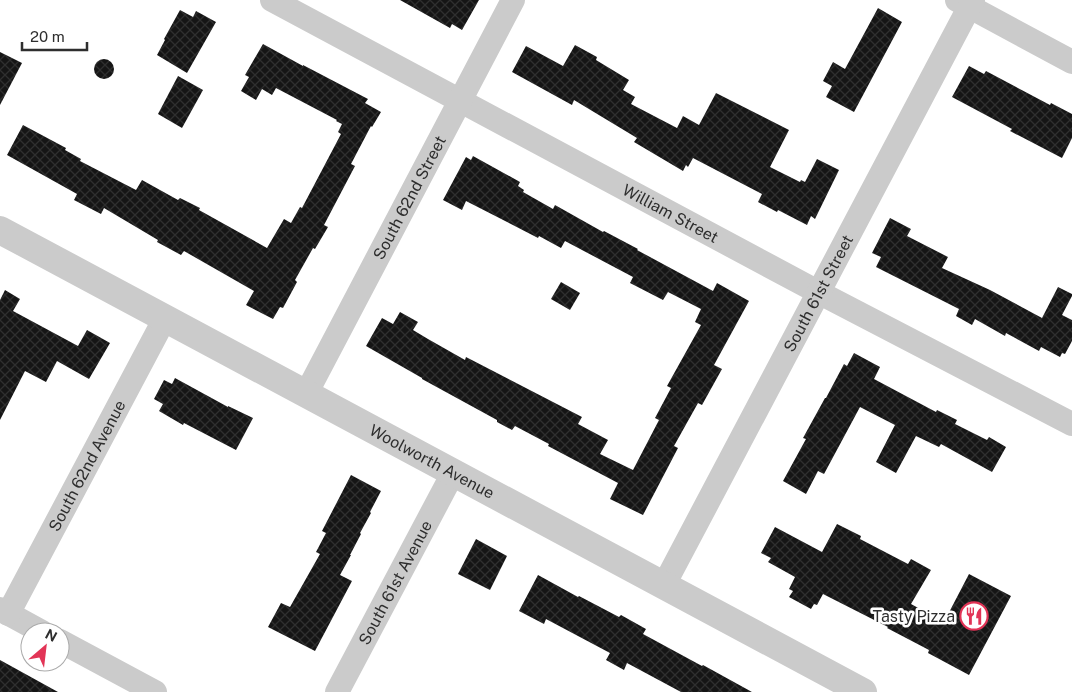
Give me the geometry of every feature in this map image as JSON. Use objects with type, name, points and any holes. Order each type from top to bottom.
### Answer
[{"type":"street","name":"William Street","points":[[272,0],[818,292],[1072,424]]},
{"type":"street","name":"South 62nd Street","points":[[306,394],[513,0]]},
{"type":"street","points":[[966,2],[1072,62]]},
{"type":"street","name":"South 61st Street","points":[[664,585],[818,292],[966,2]]},
{"type":"street","name":"Woolworth Avenue","points":[[0,230],[863,692]]},
{"type":"street","name":"South 62nd Avenue","points":[[4,612],[165,318]]},
{"type":"street","name":"South 61st Avenue","points":[[337,692],[453,473]]},
{"type":"street","points":[[4,612],[23,622]]},
{"type":"street","points":[[70,646],[155,692]]},
{"type":"building","points":[[400,0],[479,0],[462,30],[452,24],[450,28]]},
{"type":"building","points":[[878,8],[902,22],[854,112],[826,97],[832,86],[823,81],[833,62],[845,69]]},
{"type":"building","points":[[180,10],[193,17],[196,11],[216,22],[187,73],[157,55]]},
{"type":"building","points":[[263,44],[368,99],[365,103],[381,112],[371,126],[351,164],[355,166],[324,225],[328,227],[315,249],[313,248],[295,280],[297,282],[283,308],[280,307],[273,319],[246,305],[254,291],[184,251],[181,255],[157,242],[158,240],[104,208],[101,214],[74,200],[77,194],[7,155],[23,125],[66,148],[65,150],[81,159],[80,161],[136,190],[142,180],[178,200],[180,198],[200,208],[199,210],[267,248],[284,219],[291,223],[300,207],[302,208],[341,134],[338,132],[342,124],[276,88],[272,95],[262,89],[256,100],[241,91],[249,77],[245,75]]},
{"type":"building","points":[[575,45],[597,57],[596,60],[629,80],[623,90],[635,97],[631,104],[677,128],[683,116],[699,125],[716,93],[789,130],[770,167],[800,182],[801,180],[805,182],[817,159],[839,170],[815,219],[811,216],[807,225],[778,210],[777,212],[758,202],[762,194],[693,158],[688,167],[686,165],[683,171],[634,142],[637,138],[574,100],[572,105],[512,72],[526,46],[563,66]]},
{"type":"building","points":[[0,52],[22,63],[0,105]]},
{"type":"building","points":[[104,59],[111,62],[114,69],[111,76],[104,79],[97,76],[94,69],[97,62]]},
{"type":"building","points":[[969,66],[984,74],[986,71],[1050,105],[1051,103],[1072,114],[1072,138],[1062,158],[1010,131],[1012,129],[952,97]]},
{"type":"building","points":[[178,76],[203,90],[182,128],[158,114]]},
{"type":"building","points":[[473,156],[520,182],[518,186],[524,190],[523,192],[553,209],[555,205],[713,291],[717,283],[749,301],[714,365],[722,369],[702,405],[698,403],[674,446],[678,448],[643,515],[610,499],[618,483],[548,446],[549,444],[515,426],[512,430],[497,422],[497,420],[366,346],[382,318],[393,324],[400,312],[418,322],[413,330],[428,339],[465,360],[466,357],[582,417],[578,424],[608,440],[600,454],[633,470],[659,420],[655,418],[671,388],[667,386],[701,325],[695,322],[701,309],[668,292],[663,300],[630,283],[633,277],[565,241],[561,248],[466,201],[462,210],[443,200],[466,157],[471,160]]},
{"type":"building","points":[[890,218],[911,229],[907,236],[948,257],[942,268],[990,290],[1042,318],[1058,287],[1072,294],[1062,315],[1072,320],[1072,341],[1065,354],[1062,353],[1060,357],[1041,347],[1039,351],[1006,333],[1005,336],[975,319],[972,325],[956,316],[959,309],[876,267],[881,257],[872,253]]},
{"type":"building","points":[[561,282],[580,293],[570,310],[551,299]]},
{"type":"building","points":[[5,290],[20,299],[13,311],[78,346],[87,330],[110,343],[89,379],[57,361],[46,382],[25,371],[0,420],[0,300]]},
{"type":"building","points":[[854,353],[880,367],[874,379],[936,412],[937,410],[957,420],[955,424],[987,440],[989,437],[1006,447],[992,472],[941,444],[939,447],[916,436],[896,473],[876,462],[895,425],[860,407],[824,474],[818,471],[806,494],[783,481],[806,439],[803,438],[825,398],[844,364],[847,366]]},
{"type":"building","points":[[175,378],[228,407],[253,418],[236,450],[184,423],[183,425],[159,411],[163,404],[154,399],[164,380],[172,384]]},
{"type":"building","points":[[351,475],[381,491],[340,575],[352,581],[315,651],[268,627],[281,603],[290,607],[320,554],[316,552],[326,533],[322,531]]},
{"type":"building","points":[[837,524],[861,536],[860,539],[908,564],[911,559],[931,570],[911,604],[944,622],[969,574],[1011,596],[969,675],[928,653],[929,650],[888,627],[823,594],[817,605],[814,604],[811,609],[789,597],[793,591],[789,589],[795,577],[768,562],[771,558],[761,553],[775,527],[822,552]]},
{"type":"building","points":[[476,539],[507,556],[490,590],[458,574]]},
{"type":"building","points":[[538,575],[619,617],[621,615],[646,629],[643,634],[752,692],[681,692],[627,663],[624,670],[606,660],[610,653],[546,619],[544,624],[519,611]]},
{"type":"building","points":[[0,660],[58,692],[0,692]]},
{"type":"place","name":"Tasty Pizza","points":[[974,616]]}]
